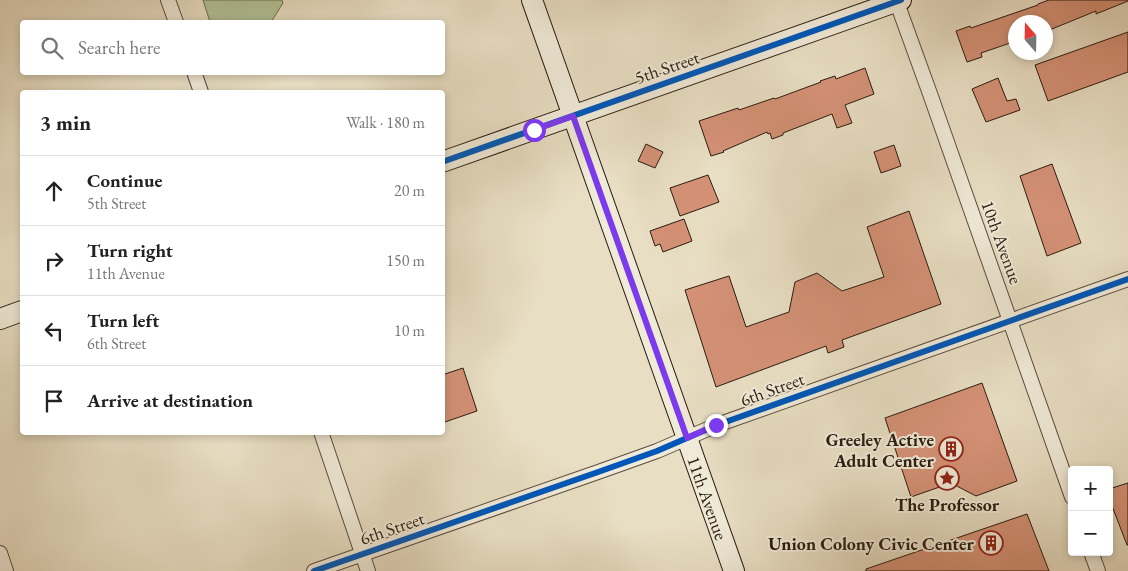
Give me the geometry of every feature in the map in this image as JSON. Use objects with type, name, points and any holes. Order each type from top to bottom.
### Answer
[{"type":"main road","name":"11th Avenue","points":[[532,0],[734,571]]},
{"type":"main road","name":"5th Street","points":[[445,161],[898,0]]},
{"type":"main road","points":[[0,319],[20,312]]},
{"type":"street","points":[[168,0],[175,20]]},
{"type":"street","name":"10th Avenue","points":[[898,0],[1068,486]]},
{"type":"street","points":[[195,75],[200,90]]},
{"type":"street","name":"6th Street","points":[[314,571],[602,471],[657,451],[716,425],[1128,279]]},
{"type":"street","points":[[322,435],[368,571]]},
{"type":"street","points":[[0,553],[6,571]]},
{"type":"street","points":[[1092,556],[1098,571]]},
{"type":"green space","points":[[203,0],[282,0],[283,3],[272,20],[209,20]]},
{"type":"building","points":[[1049,0],[1128,0],[1096,14],[1096,11],[1053,29],[1053,15],[1009,15]]},
{"type":"building","points":[[1008,15],[1008,44],[981,53],[982,57],[967,62],[956,31],[970,26],[971,28]]},
{"type":"building","points":[[1128,32],[1128,72],[1048,101],[1035,65]]},
{"type":"building","points":[[865,68],[874,94],[845,105],[852,123],[837,128],[832,114],[772,139],[770,133],[768,134],[767,132],[711,156],[699,121],[738,108],[739,110],[775,99],[820,81],[835,76],[836,79]]},
{"type":"building","points":[[998,78],[1007,101],[1016,99],[1020,110],[986,122],[972,89]]},
{"type":"building","points":[[646,144],[663,152],[655,168],[638,161]]},
{"type":"building","points":[[894,145],[901,166],[881,173],[874,152]]},
{"type":"building","points":[[1052,164],[1081,243],[1047,256],[1020,176]]},
{"type":"building","points":[[708,175],[719,202],[680,216],[670,188]]},
{"type":"building","points":[[909,211],[941,304],[842,340],[844,347],[828,353],[826,346],[716,387],[685,290],[729,276],[746,327],[789,312],[795,282],[817,273],[842,291],[884,277],[867,227]]},
{"type":"building","points":[[684,219],[692,241],[663,252],[660,244],[655,246],[650,231]]},
{"type":"building","points":[[463,368],[477,411],[445,422],[445,374]]},
{"type":"building","name":"Greeley Active Adult Center","points":[[982,383],[1017,481],[976,496],[951,483],[911,497],[885,418]]},
{"type":"building","points":[[1128,483],[1128,545],[1113,508],[1113,488]]},
{"type":"building","name":"Union Colony Civic Center","points":[[1027,514],[1049,571],[866,571],[866,569]]},
{"type":"cycle path","points":[[445,161],[901,0]]},
{"type":"cycle path","points":[[314,571],[657,451],[717,425],[1128,279]]},
{"type":"place","name":"Greeley Active Adult Center","points":[[951,449]]},
{"type":"place","name":"The Professor","points":[[947,478]]},
{"type":"place","name":"Union Colony Civic Center","points":[[991,543]]},
{"type":"route","points":[[534,130],[573,116],[687,438],[716,425]]}]
